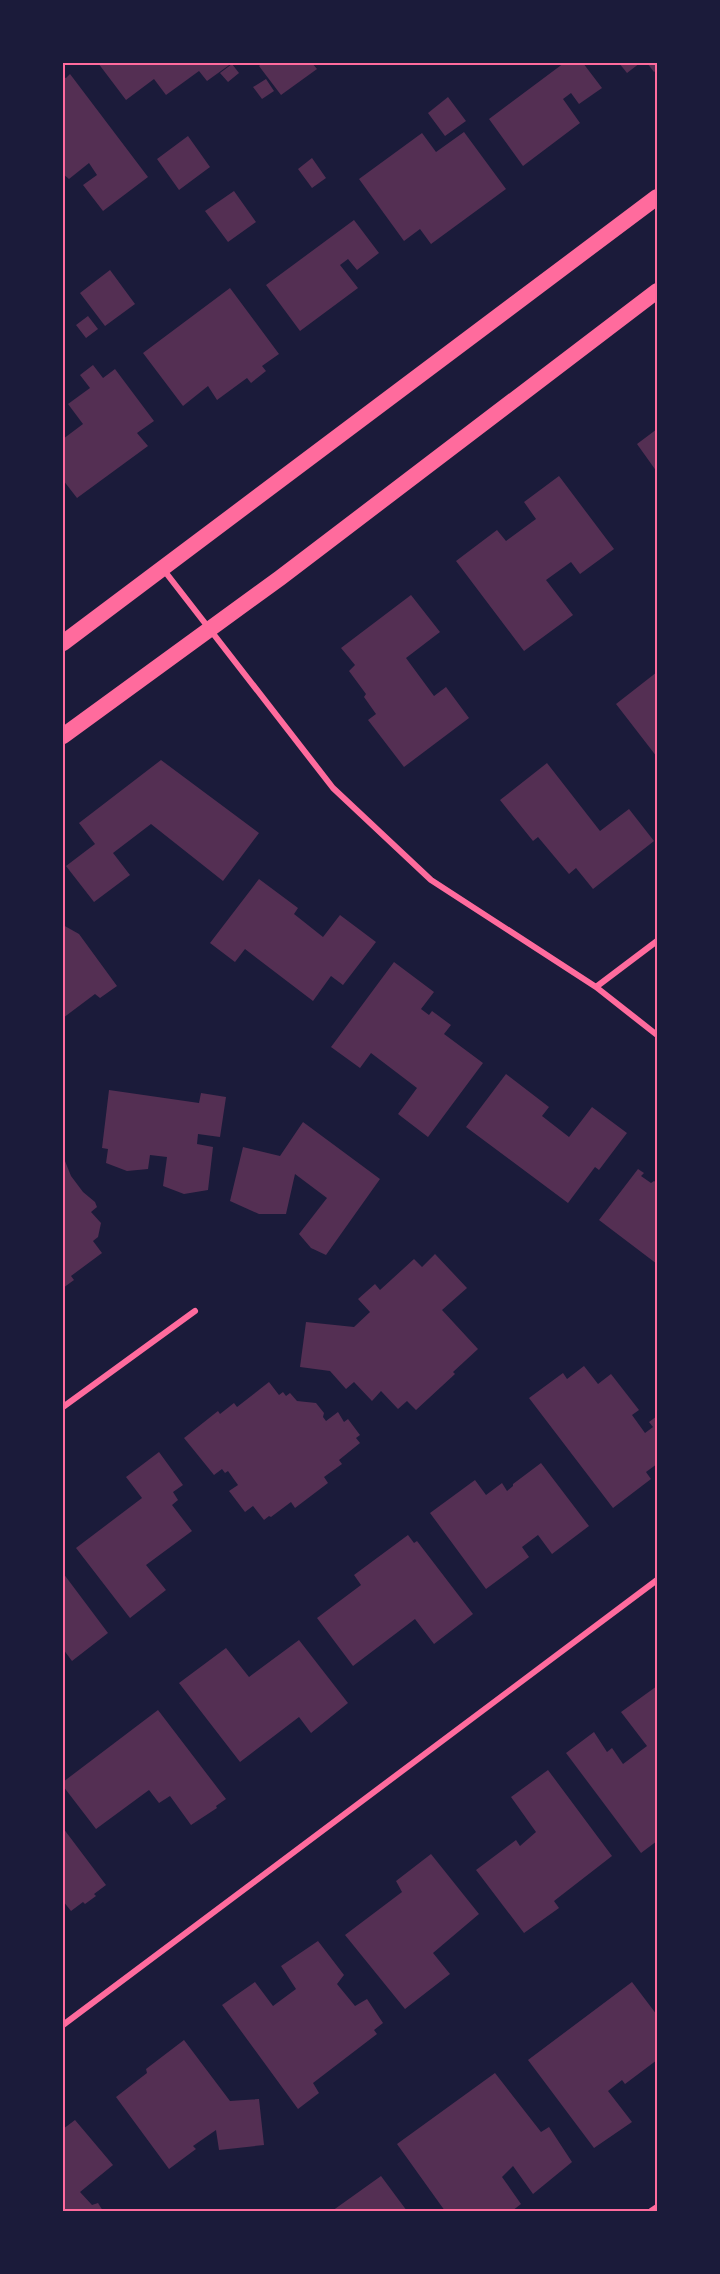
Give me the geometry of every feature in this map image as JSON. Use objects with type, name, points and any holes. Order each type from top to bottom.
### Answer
[{"type":"highway","points":[[63,643],[657,197]]},
{"type":"highway","points":[[63,736],[211,629],[657,291]]},
{"type":"street","points":[[163,569],[333,788],[431,880],[596,987],[657,1035]]},
{"type":"street","points":[[596,987],[657,941]]},
{"type":"street","points":[[63,1407],[195,1311]]},
{"type":"street","points":[[63,2025],[657,1580]]},
{"type":"street","points":[[651,2211],[657,2207]]},
{"type":"building","points":[[98,63],[232,63],[207,81],[199,71],[166,95],[154,79],[126,100]]},
{"type":"building","points":[[262,63],[312,63],[317,69],[281,95],[259,66]]},
{"type":"building","points":[[564,63],[583,63],[602,88],[579,104],[571,93],[563,99],[580,123],[523,166],[489,119]]},
{"type":"building","points":[[619,63],[640,63],[627,73]]},
{"type":"building","points":[[647,63],[657,63],[657,70],[654,72]]},
{"type":"building","points":[[232,64],[239,73],[228,82],[220,73]]},
{"type":"building","points":[[70,74],[148,177],[103,211],[83,185],[97,175],[89,163],[69,179],[63,174],[63,77],[66,78]]},
{"type":"building","points":[[266,79],[274,91],[262,99],[253,87]]},
{"type":"building","points":[[448,97],[466,121],[445,136],[428,113]]},
{"type":"building","points":[[464,132],[506,189],[431,244],[420,229],[404,241],[359,179],[422,133],[436,152]]},
{"type":"building","points":[[188,136],[210,167],[179,190],[157,159]]},
{"type":"building","points":[[312,158],[326,178],[312,188],[298,169]]},
{"type":"building","points":[[234,191],[256,222],[228,242],[205,211]]},
{"type":"building","points":[[354,220],[379,253],[357,270],[348,259],[340,265],[358,288],[300,331],[266,285]]},
{"type":"building","points":[[110,270],[135,304],[105,326],[80,293]]},
{"type":"building","points":[[230,288],[279,354],[262,366],[266,371],[251,383],[247,378],[217,400],[208,386],[183,406],[143,353]]},
{"type":"building","points":[[88,316],[98,329],[86,338],[76,325]]},
{"type":"building","points":[[93,365],[103,378],[115,369],[154,421],[137,433],[148,446],[77,498],[63,480],[63,439],[83,424],[68,404],[90,388],[80,375]]},
{"type":"building","points":[[657,429],[657,472],[637,444]]},
{"type":"building","points":[[559,476],[614,549],[580,574],[571,562],[546,580],[573,615],[524,651],[456,561],[497,530],[506,541],[536,519],[524,502]]},
{"type":"building","points":[[411,595],[440,632],[406,658],[434,696],[446,687],[469,718],[404,767],[368,720],[376,714],[364,697],[366,694],[349,671],[355,665],[341,648]]},
{"type":"building","points":[[657,672],[657,757],[616,704]]},
{"type":"building","points":[[161,760],[259,833],[223,881],[151,824],[113,853],[130,875],[94,902],[66,866],[95,844],[79,823]]},
{"type":"building","points":[[547,763],[600,831],[629,809],[654,841],[593,889],[576,868],[569,874],[538,837],[533,841],[500,800]]},
{"type":"building","points":[[259,879],[298,908],[294,914],[323,937],[340,915],[376,942],[343,985],[331,976],[313,1001],[245,949],[235,962],[210,943]]},
{"type":"building","points":[[63,925],[79,934],[117,986],[100,998],[95,994],[63,1018]]},
{"type":"building","points":[[394,962],[434,992],[421,1009],[429,1015],[432,1011],[451,1025],[444,1034],[483,1063],[428,1137],[398,1114],[417,1088],[371,1053],[360,1068],[331,1047]]},
{"type":"building","points":[[506,1074],[549,1107],[542,1116],[569,1137],[592,1107],[627,1133],[599,1170],[595,1167],[568,1203],[466,1127]]},
{"type":"building","points":[[109,1090],[199,1103],[201,1093],[226,1097],[220,1137],[198,1134],[197,1144],[213,1147],[208,1190],[184,1194],[163,1186],[167,1157],[150,1155],[148,1169],[127,1171],[106,1163],[108,1149],[102,1148]]},
{"type":"building","points":[[303,1122],[380,1179],[326,1255],[311,1248],[299,1234],[327,1198],[295,1174],[286,1214],[259,1214],[230,1201],[243,1147],[280,1156]]},
{"type":"building","points":[[63,1156],[71,1176],[83,1192],[95,1202],[97,1207],[91,1212],[101,1223],[98,1237],[93,1241],[102,1253],[71,1276],[74,1280],[63,1288]]},
{"type":"building","points":[[638,1169],[644,1173],[641,1176],[651,1183],[654,1181],[657,1183],[657,1264],[599,1220]]},
{"type":"building","points":[[435,1254],[467,1288],[442,1310],[478,1349],[416,1410],[407,1401],[398,1409],[381,1391],[372,1401],[354,1382],[346,1389],[330,1371],[300,1367],[306,1322],[354,1327],[370,1312],[358,1299],[375,1284],[380,1290],[414,1259],[422,1267]]},
{"type":"building","points":[[584,1366],[598,1384],[611,1374],[639,1410],[632,1415],[645,1433],[653,1427],[649,1422],[657,1416],[657,1464],[646,1472],[651,1479],[613,1508],[529,1398],[563,1373],[567,1379]]},
{"type":"building","points":[[269,1382],[279,1395],[283,1392],[286,1396],[290,1393],[297,1401],[316,1403],[324,1413],[323,1417],[326,1421],[338,1412],[344,1422],[348,1419],[360,1435],[356,1438],[360,1443],[339,1460],[342,1464],[324,1477],[328,1483],[295,1508],[291,1502],[264,1520],[253,1506],[245,1512],[229,1491],[238,1485],[228,1471],[225,1473],[222,1469],[214,1475],[184,1438],[218,1411],[220,1414],[234,1403],[237,1407]]},
{"type":"building","points":[[159,1452],[183,1485],[173,1492],[178,1500],[172,1505],[192,1531],[146,1565],[166,1590],[130,1618],[76,1548],[142,1498],[126,1477]]},
{"type":"building","points":[[541,1463],[589,1526],[552,1554],[538,1535],[522,1547],[529,1557],[486,1589],[430,1513],[475,1480],[486,1495],[502,1483],[507,1491]]},
{"type":"building","points":[[408,1535],[414,1543],[417,1541],[473,1614],[434,1644],[415,1619],[353,1666],[317,1618],[361,1585],[354,1575]]},
{"type":"building","points":[[63,1573],[108,1633],[72,1661],[63,1649]]},
{"type":"building","points":[[299,1640],[348,1703],[311,1733],[299,1717],[240,1762],[179,1683],[226,1648],[249,1677]]},
{"type":"building","points":[[657,1686],[657,1841],[641,1853],[566,1753],[594,1732],[607,1752],[612,1748],[623,1764],[647,1746],[621,1712]]},
{"type":"building","points":[[158,1710],[226,1799],[216,1806],[217,1808],[191,1825],[170,1796],[159,1803],[149,1790],[96,1829],[63,1786],[63,1782]]},
{"type":"building","points":[[548,1770],[612,1856],[554,1901],[559,1908],[524,1933],[476,1870],[516,1840],[520,1846],[536,1832],[511,1797]]},
{"type":"building","points":[[63,1828],[106,1885],[94,1894],[96,1896],[71,1911],[63,1901]]},
{"type":"building","points":[[431,1854],[479,1914],[433,1953],[450,1974],[405,2009],[345,1935],[402,1892],[396,1881]]},
{"type":"building","points":[[318,1941],[344,1975],[337,1984],[355,2006],[367,1999],[383,2023],[374,2030],[377,2034],[313,2083],[319,2093],[298,2109],[222,2005],[255,1982],[273,2006],[296,1989],[281,1966]]},
{"type":"building","points":[[632,1982],[657,2015],[657,2060],[625,2084],[622,2080],[608,2091],[632,2122],[594,2148],[528,2060]]},
{"type":"building","points":[[184,2040],[230,2101],[259,2099],[264,2145],[219,2150],[216,2130],[193,2146],[196,2149],[169,2169],[116,2097],[147,2073],[146,2069]]},
{"type":"building","points":[[495,2073],[541,2132],[549,2127],[572,2162],[533,2194],[513,2166],[502,2177],[521,2204],[512,2211],[445,2211],[397,2144]]},
{"type":"building","points":[[75,2120],[113,2165],[80,2192],[92,2205],[98,2203],[103,2211],[63,2211],[63,2129]]},
{"type":"building","points":[[381,2176],[407,2211],[332,2211]]}]
